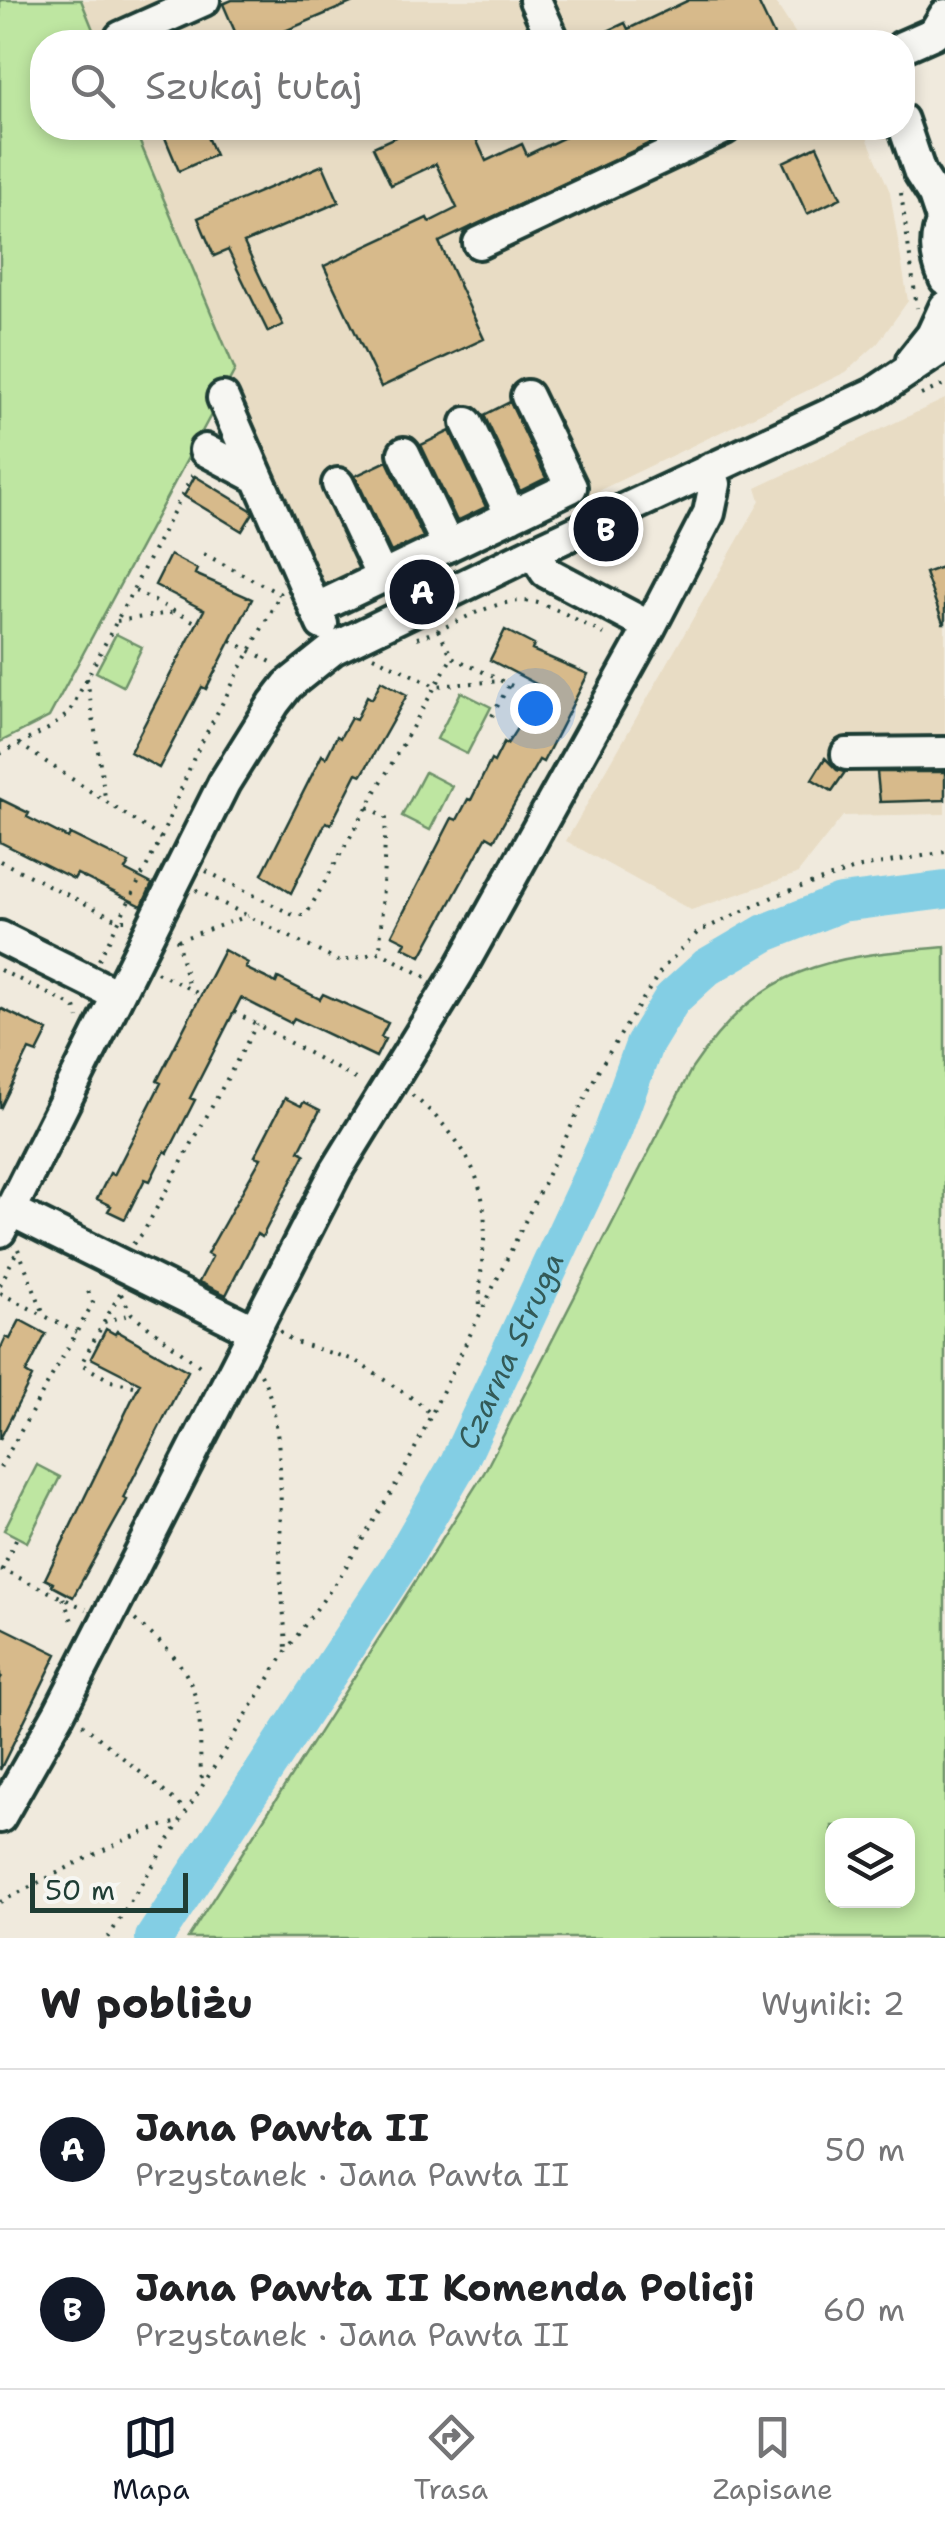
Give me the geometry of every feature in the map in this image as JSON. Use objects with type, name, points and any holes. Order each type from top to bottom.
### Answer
[{"type":"street","points":[[135,30],[204,0]]},
{"type":"street","points":[[535,0],[549,30]]},
{"type":"street","points":[[915,41],[934,33],[945,15]]},
{"type":"street","points":[[915,136],[945,168]]},
{"type":"street","points":[[479,243],[699,140]]},
{"type":"street","points":[[910,140],[920,173],[944,216],[936,249],[945,279]]},
{"type":"street","points":[[898,378],[932,335],[932,310]]},
{"type":"street","points":[[256,1324],[15,1228],[117,996],[135,961],[168,934],[248,742],[288,685],[333,650],[873,394],[945,346]]},
{"type":"street","points":[[315,608],[571,487],[527,396]]},
{"type":"street","points":[[223,398],[333,650]]},
{"type":"street","points":[[467,423],[510,516]]},
{"type":"street","points":[[205,450],[258,478]]},
{"type":"street","points":[[404,452],[448,546]]},
{"type":"street","points":[[0,1817],[60,1713],[106,1608],[380,1082],[458,973],[710,514],[715,494],[710,469]]},
{"type":"street","points":[[338,484],[382,577]]},
{"type":"street","points":[[533,552],[546,572],[650,627]]},
{"type":"street","points":[[848,754],[945,753]]},
{"type":"street","points":[[0,938],[117,996]]},
{"type":"path","points":[[900,186],[932,310]]},
{"type":"path","points":[[0,754],[61,721],[205,450]]},
{"type":"path","points":[[204,554],[280,594]]},
{"type":"path","points":[[96,966],[161,838],[195,755],[288,580]]},
{"type":"path","points":[[133,590],[197,623]]},
{"type":"path","points":[[403,642],[502,604],[538,603]]},
{"type":"path","points":[[117,621],[176,612]]},
{"type":"path","points":[[438,630],[452,657],[532,696]]},
{"type":"path","points":[[230,640],[284,669]]},
{"type":"path","points":[[384,651],[373,656],[436,686],[501,681]]},
{"type":"path","points":[[434,981],[380,952],[340,962],[196,890],[206,871],[293,915],[306,914],[452,657]]},
{"type":"path","points":[[87,678],[106,800]]},
{"type":"path","points":[[492,716],[509,685]]},
{"type":"path","points":[[19,743],[161,838]]},
{"type":"path","points":[[368,807],[386,816],[380,952]]},
{"type":"path","points":[[108,1938],[286,1651],[376,1521],[599,1069],[662,969],[698,932],[777,894],[860,866],[945,852]]},
{"type":"path","points":[[0,861],[118,920],[136,920],[168,934],[248,916]]},
{"type":"path","points":[[168,934],[189,989]]},
{"type":"path","points":[[135,961],[201,995]]},
{"type":"path","points":[[0,970],[75,1007],[78,1020]]},
{"type":"path","points":[[234,1012],[267,1033],[418,1100],[458,1141],[473,1164],[484,1222],[480,1316]]},
{"type":"path","points":[[125,1249],[143,1233],[257,1024]]},
{"type":"path","points":[[0,1284],[15,1228]]},
{"type":"path","points":[[15,1228],[45,1316]]},
{"type":"path","points":[[134,1386],[111,1380],[81,1364],[122,1290],[132,1314],[213,1376]]},
{"type":"path","points":[[0,1468],[94,1303],[88,1292]]},
{"type":"path","points":[[0,1293],[76,1332]]},
{"type":"path","points":[[104,1322],[132,1314]]},
{"type":"path","points":[[256,1324],[292,1341],[354,1360],[432,1414]]},
{"type":"path","points":[[261,1372],[271,1392],[282,1496],[280,1550],[286,1651]]},
{"type":"path","points":[[16,1539],[1,1569],[63,1598],[106,1608],[166,1645],[183,1666],[193,1684],[200,1716],[203,1784]]},
{"type":"path","points":[[63,1598],[76,1628]]},
{"type":"path","points":[[60,1713],[79,1721],[188,1811]]},
{"type":"path","points":[[0,1902],[152,1830],[179,1823]]},
{"type":"shaded area","points":[[81,0],[774,0],[793,30],[93,30]]},
{"type":"shaded area","points":[[138,140],[868,140],[890,192],[908,301],[878,343],[846,372],[329,620],[227,387]]},
{"type":"shaded area","points":[[945,399],[945,814],[843,816],[797,874],[691,910],[566,841],[760,501],[756,488]]},
{"type":"green space","points":[[0,0],[81,0],[93,30],[30,30],[30,140],[139,140],[235,370],[49,717],[0,742]]},
{"type":"green space","points":[[116,634],[142,647],[123,686],[96,672]]},
{"type":"green space","points":[[461,692],[491,707],[467,754],[437,739]]},
{"type":"green space","points":[[425,772],[452,786],[430,830],[402,816]]},
{"type":"green space","points":[[945,947],[945,1938],[188,1938],[484,1473],[691,1070],[717,1035],[771,987],[831,962]]},
{"type":"green space","points":[[37,1465],[60,1477],[27,1542],[4,1530]]},
{"type":"building","points":[[232,0],[358,0],[287,30],[234,30],[223,4]]},
{"type":"building","points":[[689,0],[757,0],[771,30],[610,30],[625,23],[628,29]]},
{"type":"building","points":[[166,140],[208,140],[215,155],[179,171]]},
{"type":"building","points":[[388,140],[476,140],[486,161],[522,144],[527,155],[559,140],[656,140],[439,242],[484,339],[381,387],[324,266],[457,208],[436,164],[391,185],[373,147]]},
{"type":"building","points":[[817,146],[841,198],[807,214],[783,162]]},
{"type":"building","points":[[323,165],[339,202],[244,243],[283,325],[268,332],[228,250],[214,256],[198,218]]},
{"type":"building","points":[[510,402],[546,478],[520,491],[484,415]]},
{"type":"building","points":[[450,431],[486,507],[457,521],[421,445]]},
{"type":"building","points":[[387,461],[423,537],[391,552],[355,476]]},
{"type":"building","points":[[195,476],[251,510],[253,513],[242,531],[184,496]]},
{"type":"building","points":[[170,555],[197,569],[195,574],[252,599],[206,689],[202,687],[159,768],[130,752],[204,610],[155,585]]},
{"type":"building","points":[[945,566],[945,623],[943,623],[925,573]]},
{"type":"building","points":[[505,630],[534,645],[532,650],[588,674],[543,762],[539,760],[494,840],[487,836],[421,956],[403,947],[406,942],[392,935],[452,818],[457,820],[468,799],[471,800],[491,760],[494,762],[504,742],[507,744],[516,730],[538,685],[490,660]]},
{"type":"building","points":[[381,681],[407,695],[362,775],[357,773],[331,824],[326,822],[291,893],[262,874],[322,755],[326,758],[337,736],[340,738],[351,718],[356,720],[367,696],[372,699]]},
{"type":"building","points":[[825,758],[845,772],[832,791],[812,779]]},
{"type":"building","points":[[877,772],[945,772],[945,800],[880,802]]},
{"type":"building","points":[[0,799],[68,838],[70,834],[129,863],[125,870],[152,884],[142,906],[77,874],[74,879],[0,842]]},
{"type":"building","points":[[224,950],[248,963],[245,968],[276,983],[278,978],[320,999],[323,994],[388,1023],[381,1037],[385,1039],[376,1057],[241,998],[190,1098],[195,1100],[168,1153],[165,1151],[150,1181],[145,1179],[125,1219],[108,1211],[111,1206],[97,1199],[110,1173],[114,1175],[161,1083],[157,1081]]},
{"type":"building","points":[[0,1008],[48,1031],[37,1053],[29,1050],[0,1109]]},
{"type":"building","points":[[285,1098],[320,1110],[299,1151],[305,1154],[262,1237],[257,1234],[226,1295],[199,1282],[212,1257],[207,1254],[261,1158],[255,1156]]},
{"type":"building","points":[[20,1320],[46,1334],[26,1373],[32,1377],[0,1439],[0,1350]]},
{"type":"building","points":[[106,1329],[115,1334],[117,1331],[188,1371],[123,1498],[127,1500],[73,1597],[45,1579],[140,1383],[91,1358]]},
{"type":"building","points":[[0,1626],[57,1654],[0,1770]]},
{"type":"waterway","name":"Czarna Struga","points":[[154,1938],[397,1569],[458,1464],[613,1131],[644,1045],[672,999],[707,967],[765,933],[841,903],[945,890]]},
{"type":"place","name":"Jana Pawła II Komenda Policji","points":[[606,529]]},
{"type":"place","name":"Jana Pawła II","points":[[422,592]]}]
